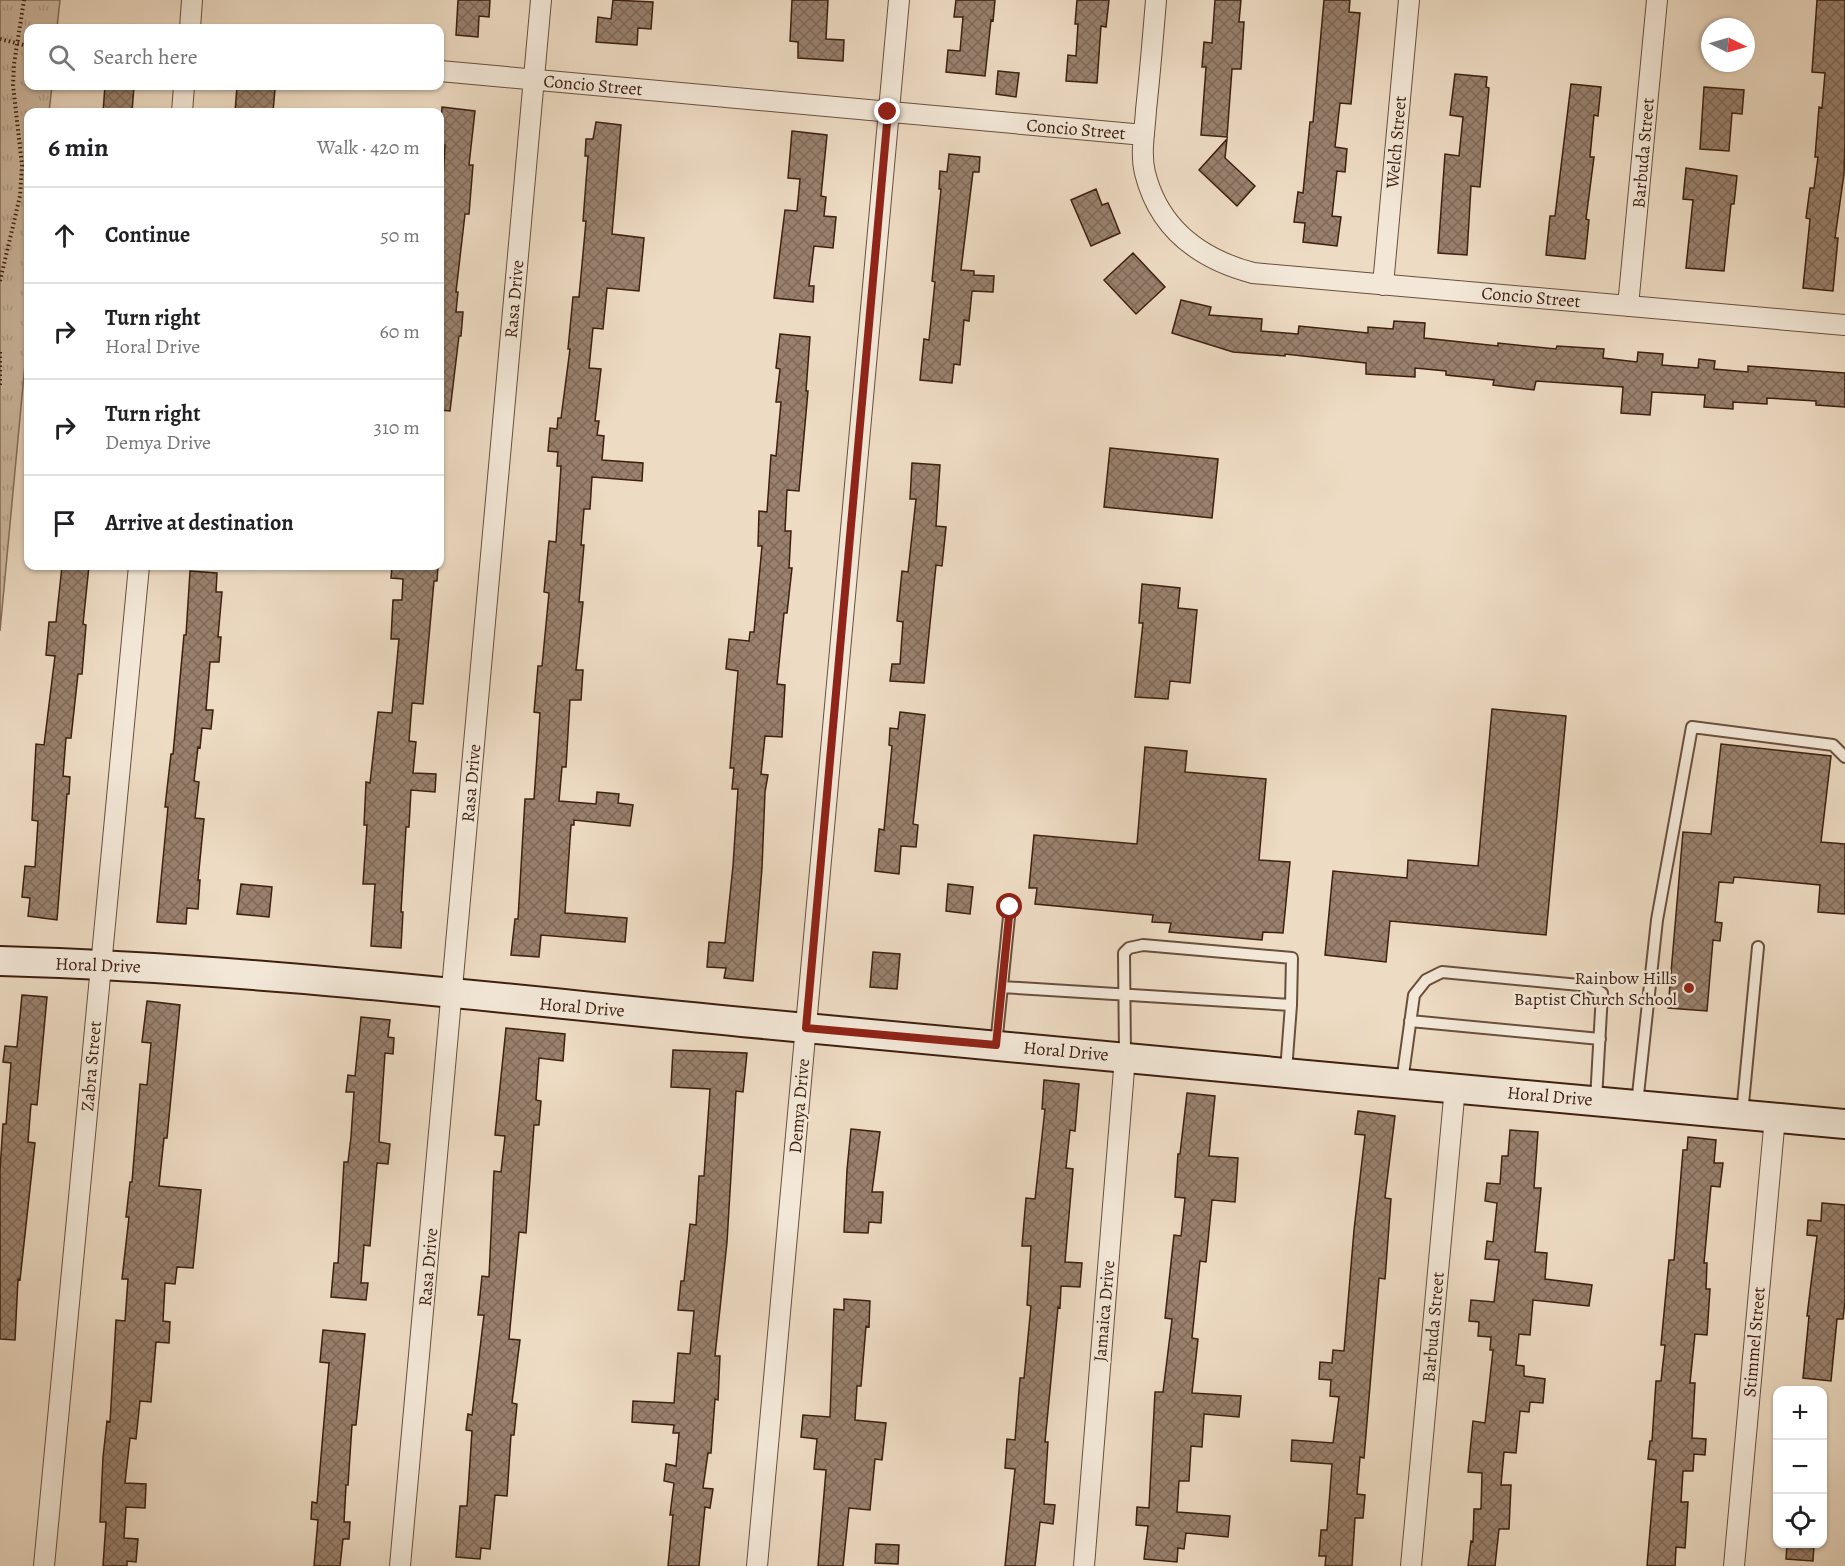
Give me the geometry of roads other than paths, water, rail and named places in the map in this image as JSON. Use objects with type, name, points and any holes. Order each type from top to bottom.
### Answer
[{"type":"street","points":[[190,24],[192,0]]},
{"type":"street","name":"Rasa Drive","points":[[400,1566],[541,0]]},
{"type":"street","name":"Demya Drive","points":[[757,1566],[899,0]]},
{"type":"street","points":[[1144,135],[1156,0]]},
{"type":"street","name":"Welch Street","points":[[1383,285],[1409,0]]},
{"type":"street","name":"Barbuda Street","points":[[1628,306],[1657,0]]},
{"type":"street","name":"Concio Street","points":[[444,71],[1144,135],[1144,172],[1164,217],[1182,238],[1203,254],[1228,267],[1253,273],[1845,325]]},
{"type":"street","points":[[182,108],[184,90]]},
{"type":"street","name":"Zabra Street","points":[[44,1566],[139,570]]},
{"type":"street","name":"Horal Drive","points":[[0,961],[211,971],[1845,1124]]},
{"type":"street","name":"Jamaica Drive","points":[[1084,1566],[1125,1057]]},
{"type":"street","name":"Barbuda Street","points":[[1411,1566],[1455,1087]]},
{"type":"street","name":"Stimmel Street","points":[[1734,1566],[1775,1117]]},
{"type":"lane","points":[[1637,1104],[1657,920],[1692,727],[1833,745],[1845,757]]},
{"type":"lane","points":[[996,1045],[1010,907]]},
{"type":"lane","points":[[1125,1057],[1124,953],[1130,948],[1143,945],[1292,958],[1286,1071]]},
{"type":"lane","points":[[1742,1114],[1758,947]]},
{"type":"lane","points":[[1402,1082],[1414,995],[1426,980],[1442,972],[1590,986],[1602,993],[1596,1101]]},
{"type":"lane","points":[[1002,987],[1291,1005]]},
{"type":"lane","points":[[1410,1021],[1600,1039]]},
{"type":"place","name":"Rainbow Hills Baptist Church School","points":[[1689,988]]}]
